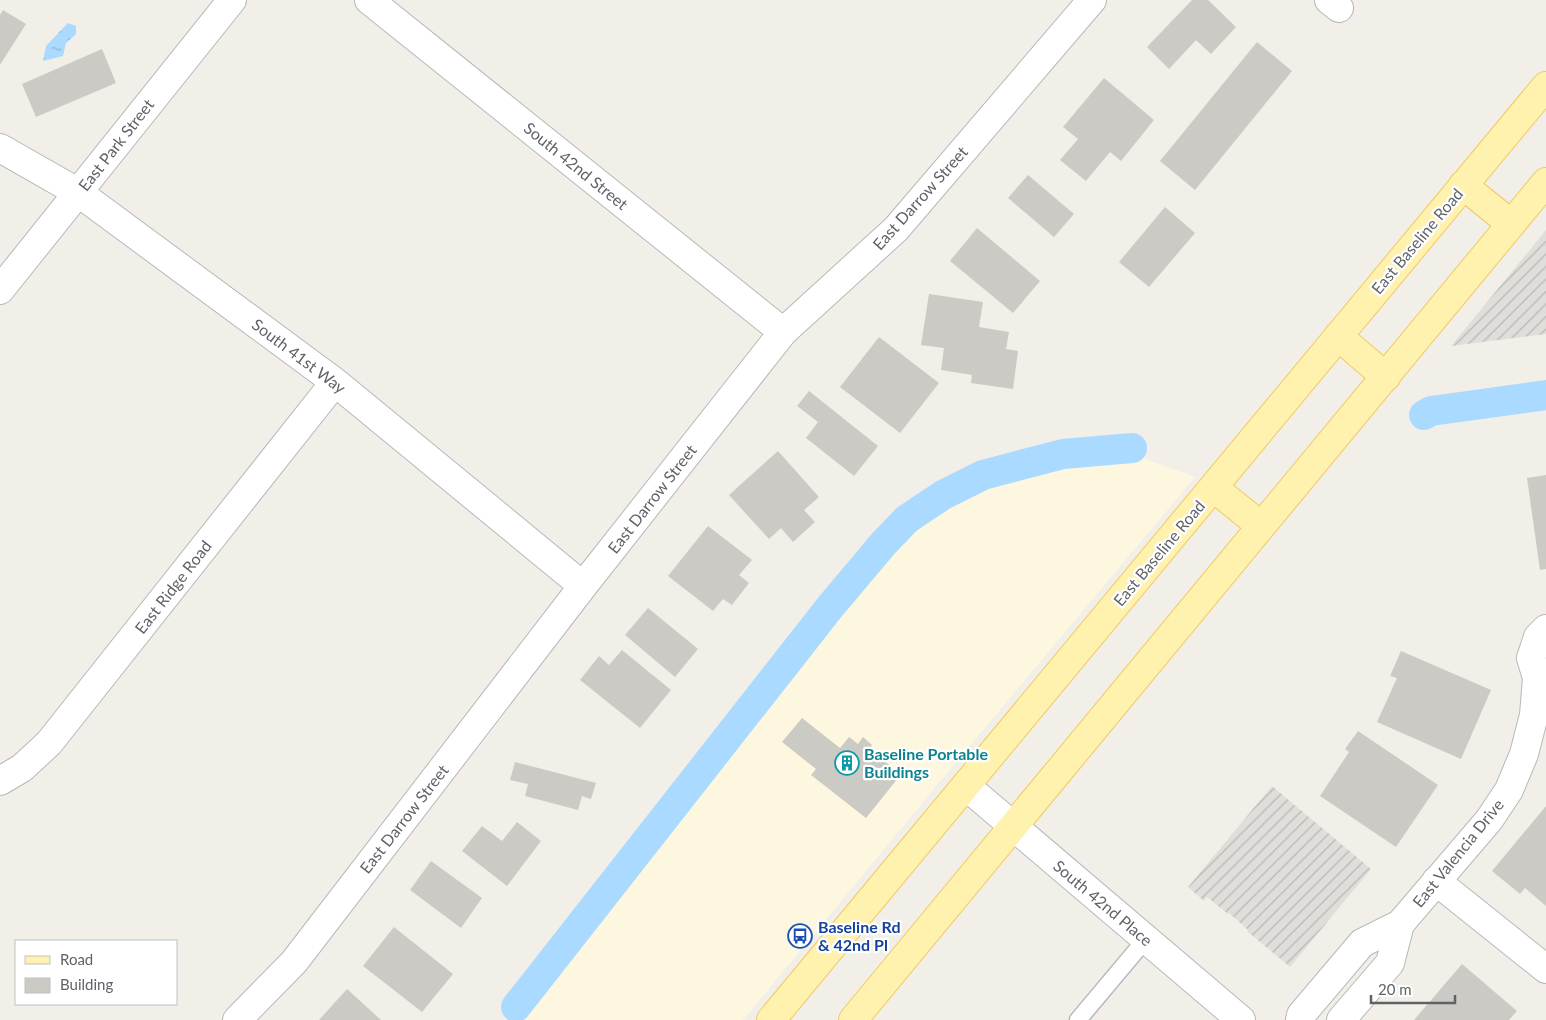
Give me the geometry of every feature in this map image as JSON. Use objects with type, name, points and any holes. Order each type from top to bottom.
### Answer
[{"type":"main road","name":"East Baseline Road","points":[[771,1020],[1546,86]]},
{"type":"main road","points":[[853,1020],[1546,182]]},
{"type":"main road","points":[[1463,186],[1511,224]]},
{"type":"main road","points":[[1338,336],[1386,377]]},
{"type":"main road","points":[[1214,488],[1261,526]]},
{"type":"street","name":"East Park Street","points":[[0,290],[232,0]]},
{"type":"street","name":"South 42nd Street","points":[[369,0],[783,332]]},
{"type":"street","name":"East Darrow Street","points":[[236,1020],[294,962],[583,586],[783,332],[896,229],[1092,0]]},
{"type":"street","name":"South 41st Way","points":[[0,148],[79,193],[335,382],[583,586]]},
{"type":"street","name":"East Ridge Road","points":[[0,782],[22,768],[49,743],[335,382]]},
{"type":"street","name":"East Valencia Drive","points":[[1300,1020],[1301,1015],[1362,943],[1400,924],[1489,820],[1509,790],[1524,754],[1534,715],[1537,678],[1531,658],[1542,633]]},
{"type":"street","name":"South 42nd Place","points":[[966,786],[1241,1020]]},
{"type":"street","points":[[1436,882],[1546,969]]},
{"type":"street","name":"East Valencia Drive","points":[[1341,1020],[1390,963],[1400,924]]},
{"type":"street","points":[[1349,957],[1376,979]]},
{"type":"lane","points":[[1078,1020],[1146,939]]},
{"type":"shaded area","points":[[1546,230],[1546,334],[1451,346]]},
{"type":"shaded area","points":[[1129,453],[1195,477],[743,1020],[524,1020],[896,547],[923,518],[954,499],[1012,477]]},
{"type":"shaded area","points":[[1272,786],[1371,869],[1290,967],[1247,931],[1229,913],[1207,897],[1204,901],[1188,887]]},
{"type":"water","points":[[68,23],[76,26],[76,34],[66,43],[63,56],[43,61],[46,46]]},
{"type":"building","points":[[1192,0],[1208,0],[1236,27],[1211,54],[1196,40],[1169,69],[1147,47]]},
{"type":"building","points":[[3,10],[26,24],[0,65],[0,15]]},
{"type":"building","points":[[1257,42],[1292,71],[1195,190],[1160,161]]},
{"type":"building","points":[[102,49],[116,83],[36,117],[22,84]]},
{"type":"building","points":[[1104,78],[1154,120],[1121,161],[1110,152],[1086,181],[1060,160],[1078,139],[1063,127]]},
{"type":"building","points":[[1028,175],[1074,214],[1054,237],[1008,198]]},
{"type":"building","points":[[1165,207],[1195,233],[1149,287],[1119,262]]},
{"type":"building","points":[[977,228],[1040,281],[1013,313],[950,261]]},
{"type":"building","points":[[929,294],[983,302],[979,327],[1009,332],[1006,349],[1018,351],[1013,389],[971,383],[972,375],[941,370],[944,348],[921,345]]},
{"type":"building","points":[[879,337],[939,383],[900,433],[840,387]]},
{"type":"building","points":[[809,391],[878,446],[854,476],[806,438],[818,422],[797,406]]},
{"type":"building","points":[[778,451],[819,497],[804,510],[815,522],[793,542],[781,528],[769,539],[729,495]]},
{"type":"building","points":[[1546,475],[1546,569],[1540,570],[1527,478]]},
{"type":"building","points":[[708,526],[752,560],[739,575],[749,583],[732,605],[723,599],[713,611],[668,576]]},
{"type":"building","points":[[648,608],[698,649],[675,677],[625,635]]},
{"type":"building","points":[[622,650],[671,690],[640,728],[580,680],[599,656],[609,665]]},
{"type":"building","points":[[1401,651],[1491,690],[1461,759],[1377,722],[1397,678],[1390,676]]},
{"type":"building","name":"Baseline Portable Buildings","points":[[802,718],[840,748],[849,737],[858,744],[863,737],[872,745],[868,751],[874,757],[876,754],[898,772],[896,774],[899,777],[866,818],[811,775],[816,769],[782,742]]},
{"type":"building","points":[[1358,731],[1438,785],[1396,847],[1320,796],[1349,752],[1345,749]]},
{"type":"building","points":[[515,762],[596,783],[591,799],[582,796],[578,810],[525,796],[528,784],[510,780]]},
{"type":"building","points":[[1546,806],[1546,906],[1525,888],[1520,894],[1492,871]]},
{"type":"building","points":[[517,822],[541,841],[507,886],[462,851],[482,826],[502,841]]},
{"type":"building","points":[[431,861],[482,898],[461,928],[410,890]]},
{"type":"building","points":[[394,927],[453,974],[422,1012],[363,966]]},
{"type":"building","points":[[804,928],[808,932],[797,944],[793,941]]},
{"type":"building","points":[[1462,964],[1517,1011],[1509,1020],[1414,1020]]},
{"type":"building","points":[[347,989],[381,1020],[319,1020]]},
{"type":"waterway","points":[[1424,415],[1431,411],[1546,395]]},
{"type":"waterway","points":[[516,1007],[830,607],[883,544],[907,519],[943,495],[983,475],[1063,454],[1132,448]]},
{"type":"place","name":"Baseline Portable Buildings","points":[[847,763]]},
{"type":"place","name":"Baseline Rd & 42nd Pl","points":[[800,936]]}]
